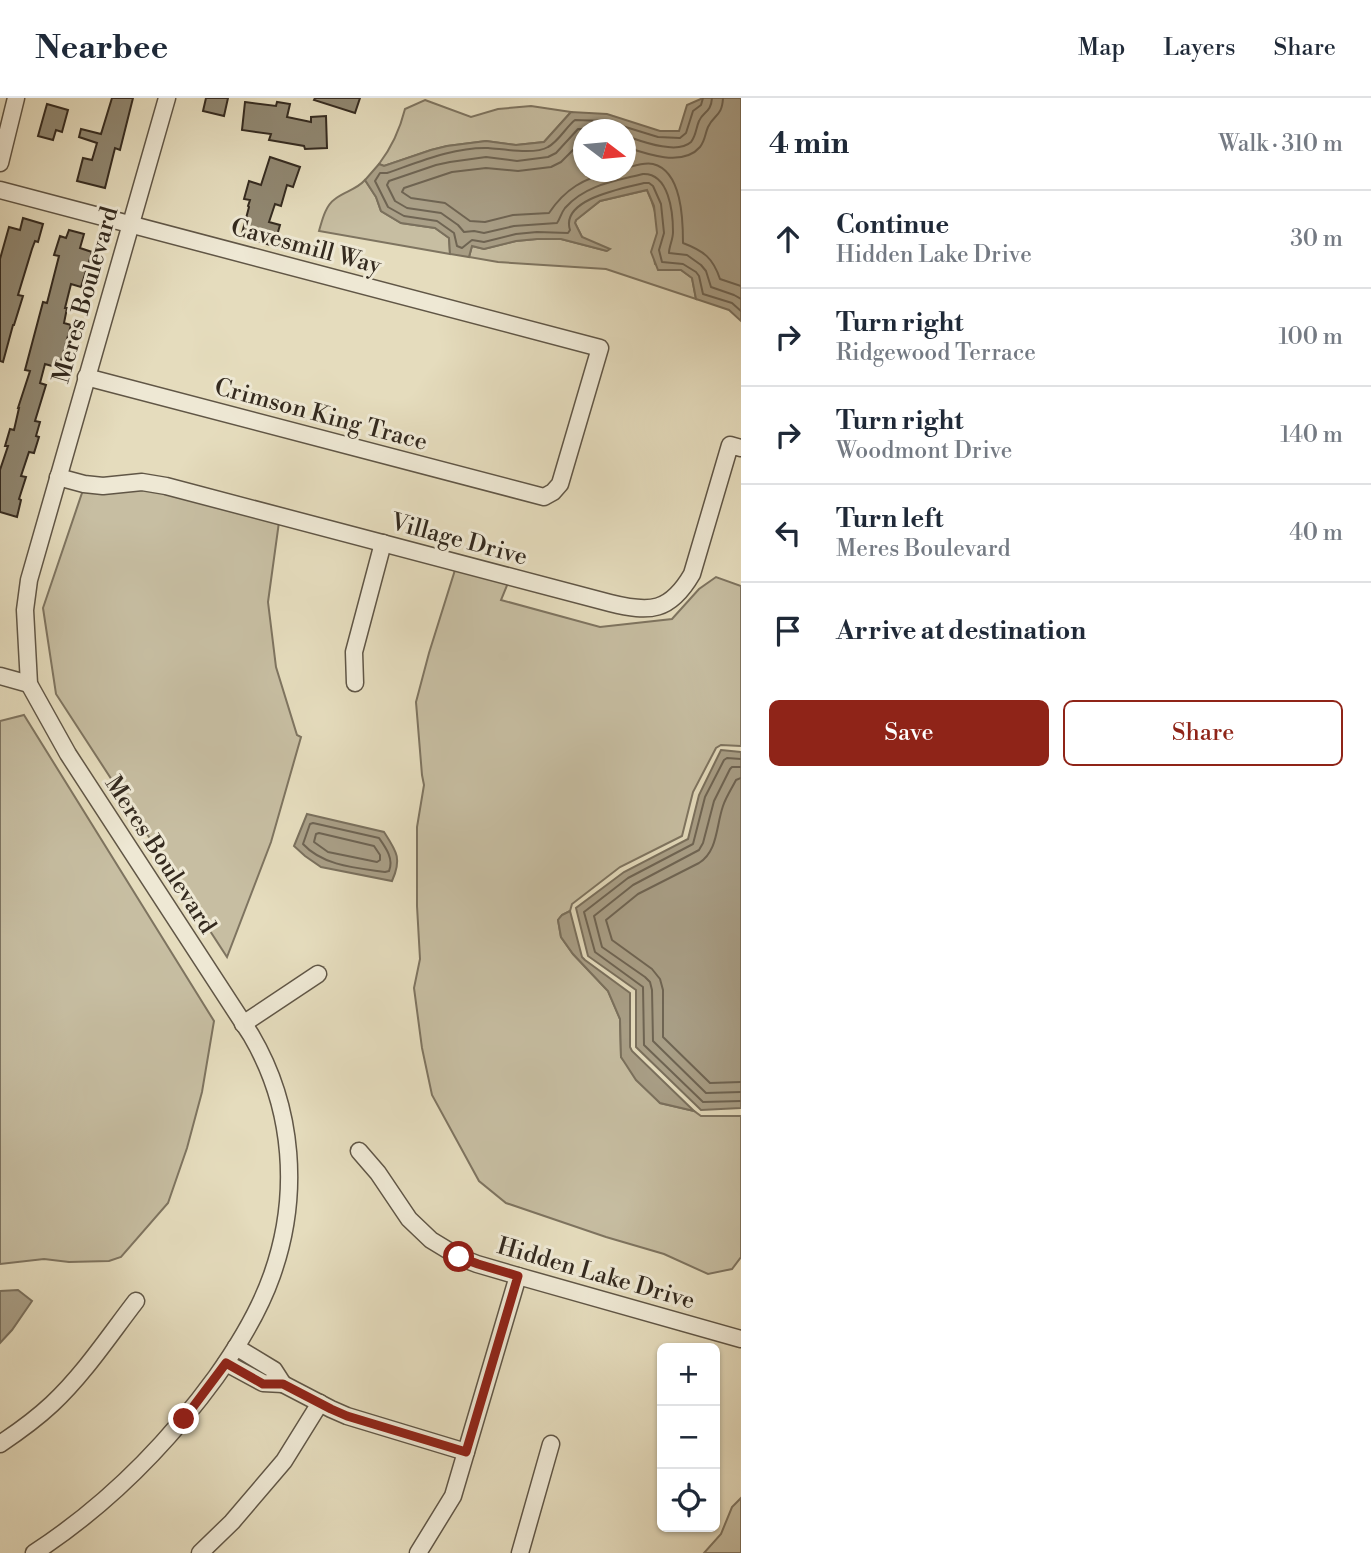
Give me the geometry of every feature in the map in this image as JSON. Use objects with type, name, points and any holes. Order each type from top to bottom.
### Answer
[{"type":"street","points":[[0,163],[16,98]]},
{"type":"street","name":"Meres Boulevard","points":[[34,1553],[81,1520],[126,1482],[196,1404],[226,1363],[261,1301],[276,1265],[287,1216],[287,1136],[276,1091],[263,1056],[68,754],[29,684],[25,618],[27,591],[167,98]]},
{"type":"street","name":"Cavesmill Way","points":[[0,190],[600,348],[560,484],[544,497]]},
{"type":"street","name":"Crimson King Trace","points":[[86,377],[544,497]]},
{"type":"street","name":"Village Drive","points":[[58,477],[103,486],[142,482],[166,486],[618,606],[639,609],[666,604],[682,590],[692,574],[730,444],[741,448]]},
{"type":"street","points":[[355,683],[354,652],[383,543]]},
{"type":"street","points":[[0,676],[29,684]]},
{"type":"street","points":[[243,1024],[318,974]]},
{"type":"street","name":"Hidden Lake Drive","points":[[359,1151],[378,1173],[409,1219],[431,1240],[459,1257],[741,1339]]},
{"type":"street","points":[[418,1553],[453,1496],[518,1276]]},
{"type":"street","points":[[0,1444],[54,1402],[83,1371],[136,1301]]},
{"type":"street","points":[[236,1347],[274,1370],[283,1384]]},
{"type":"street","points":[[226,1363],[263,1384],[283,1384],[357,1420],[466,1452]]},
{"type":"street","points":[[200,1553],[232,1522],[284,1461],[320,1403]]},
{"type":"street","points":[[520,1553],[551,1444]]},
{"type":"shaded area","points":[[425,100],[471,117],[498,109],[531,106],[571,112],[544,142],[516,145],[486,141],[447,146],[384,166],[379,164],[395,138],[405,109]]},
{"type":"shaded area","points":[[365,180],[381,211],[401,223],[435,228],[449,238],[450,254],[319,231],[324,214],[332,202]]},
{"type":"shaded area","points":[[647,190],[657,223],[655,264],[681,270],[692,278],[696,299],[606,269],[498,262],[469,257],[472,246],[484,249],[537,239],[561,239],[607,251],[582,237],[576,220],[600,201]]},
{"type":"shaded area","points":[[83,490],[152,490],[279,522],[268,602],[276,667],[297,735],[301,737],[271,842],[227,957],[56,694],[43,608]]},
{"type":"shaded area","points":[[455,570],[508,583],[501,600],[600,627],[672,619],[699,589],[716,577],[741,586],[741,746],[721,745],[716,748],[693,792],[682,836],[620,867],[572,904],[570,911],[558,920],[561,937],[573,954],[608,991],[620,1019],[621,1057],[660,1103],[694,1111],[701,1116],[741,1116],[741,1257],[732,1269],[708,1274],[664,1254],[506,1203],[479,1181],[432,1095],[414,988],[420,959],[417,827],[424,785],[416,702]]},
{"type":"shaded area","points":[[24,715],[214,1021],[202,1092],[168,1203],[121,1257],[109,1261],[69,1262],[44,1259],[0,1264],[0,721]]},
{"type":"shaded area","points":[[741,1498],[741,1553],[704,1553],[721,1534],[732,1507]]},
{"type":"water","points":[[703,98],[741,98],[741,321],[729,310],[696,299],[692,278],[681,270],[658,270],[651,252],[657,233],[654,206],[647,190],[600,201],[576,220],[582,237],[610,249],[607,251],[561,239],[537,239],[484,249],[472,246],[469,257],[450,254],[449,238],[435,228],[401,223],[381,211],[365,180],[379,164],[384,166],[447,146],[486,141],[516,145],[544,142],[571,112],[607,114],[623,119],[573,119],[573,182],[636,182],[636,123],[660,131],[679,131],[687,105]]},
{"type":"water","points":[[721,750],[741,752],[741,1108],[701,1110],[636,1047],[636,990],[588,956],[576,908],[624,872],[688,839],[699,795]]},
{"type":"water","points":[[307,814],[384,832],[397,856],[397,867],[392,881],[321,867],[305,856],[294,846]]},
{"type":"water","points":[[570,911],[582,957],[630,993],[632,1051],[694,1111],[660,1103],[636,1080],[621,1057],[620,1019],[608,991],[573,954],[561,937],[558,920]]},
{"type":"water","points":[[18,1290],[32,1301],[0,1343],[0,1291]]},
{"type":"building","points":[[112,98],[133,98],[120,150],[115,148],[105,188],[77,181],[83,158],[92,160],[97,143],[79,137],[81,129],[101,134]]},
{"type":"building","points":[[206,98],[228,98],[224,116],[203,111]]},
{"type":"building","points":[[360,98],[355,113],[314,100]]},
{"type":"building","points":[[245,102],[276,106],[277,102],[290,104],[287,117],[311,122],[311,117],[326,116],[327,148],[305,149],[304,146],[269,140],[271,134],[242,130]]},
{"type":"building","points":[[47,104],[68,110],[62,132],[56,130],[53,140],[38,136]]},
{"type":"building","points":[[270,157],[300,167],[293,187],[287,185],[281,206],[275,204],[269,222],[280,225],[274,246],[241,237],[250,200],[244,199],[249,181],[261,185]]},
{"type":"building","points":[[23,218],[43,224],[18,295],[23,296],[3,362],[0,361],[0,259],[9,227],[20,230]]},
{"type":"building","points":[[69,230],[84,234],[80,248],[92,252],[81,287],[71,284],[64,323],[71,325],[59,368],[45,364],[40,383],[46,385],[35,421],[40,422],[36,436],[39,437],[34,453],[29,452],[21,476],[26,477],[17,517],[0,512],[0,470],[10,429],[14,430],[30,371],[25,370],[43,302],[47,303],[59,256],[54,255],[60,236],[66,238]]},
{"type":"route","points":[[184,1419],[226,1363],[263,1384],[283,1384],[357,1420],[466,1452],[518,1276],[459,1257]]}]
